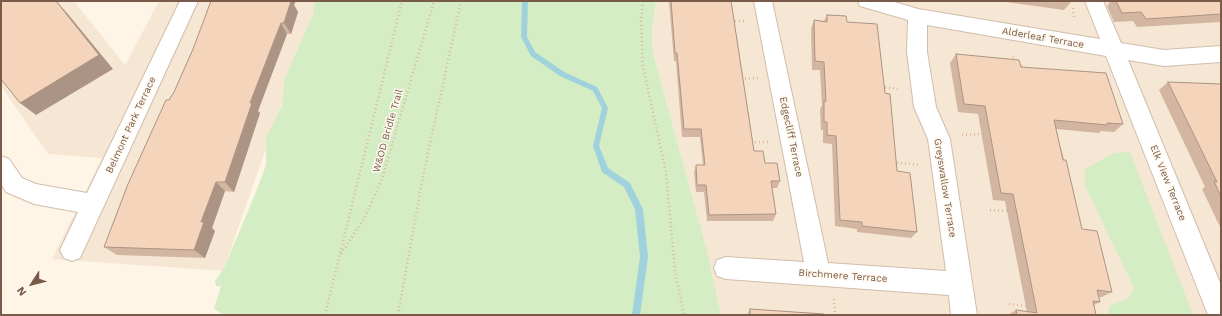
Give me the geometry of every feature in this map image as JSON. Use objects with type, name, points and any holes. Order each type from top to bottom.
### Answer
[{"type":"street","name":"Belmont Park Terrace","points":[[72,250],[189,1]]},
{"type":"street","name":"Edgecliff Terrace","points":[[763,1],[818,274]]},
{"type":"street","name":"Alderleaf Terrace","points":[[867,1],[918,16],[1164,58],[1221,54]]},
{"type":"street","name":"Elk View Terrace","points":[[1094,1],[1221,315]]},
{"type":"street","name":"Greyswallow Terrace","points":[[918,16],[917,52],[925,107],[939,139],[964,315]]},
{"type":"street","points":[[1,166],[14,184],[34,194],[94,204]]},
{"type":"street","name":"Birchmere Terrace","points":[[726,268],[960,284]]},
{"type":"path","points":[[325,315],[402,1]]},
{"type":"path","name":"W&OD Bridle Trail","points":[[339,257],[364,217],[382,180],[434,1]]},
{"type":"path","points":[[398,315],[423,176],[461,1]]},
{"type":"path","points":[[643,1],[641,20],[643,67],[666,172],[675,271],[684,315]]},
{"type":"path","points":[[726,21],[749,20]]},
{"type":"path","points":[[1013,56],[1025,69],[1027,76]]},
{"type":"path","points":[[737,79],[760,78]]},
{"type":"path","points":[[880,87],[903,89]]},
{"type":"path","points":[[957,135],[986,134]]},
{"type":"path","points":[[744,142],[772,141]]},
{"type":"path","points":[[886,161],[923,165]]},
{"type":"path","points":[[990,210],[1012,211]]},
{"type":"path","points":[[833,294],[836,315]]},
{"type":"path","points":[[1009,304],[1033,307]]},
{"type":"shaded area","points":[[13,1],[74,1],[125,65],[159,1],[318,1],[223,271],[52,259],[102,158],[48,154],[1,86],[1,7]]},
{"type":"shaded area","points":[[656,1],[1221,1],[1221,315],[721,315],[706,247],[653,53],[652,29]]},
{"type":"green space","points":[[315,1],[656,1],[652,29],[653,53],[706,247],[721,315],[224,315],[214,309],[221,286],[216,286],[215,281],[224,268],[266,165],[266,138],[282,106],[285,78],[313,15]]},
{"type":"green space","points":[[1130,152],[1193,315],[1107,315],[1110,305],[1128,299],[1134,288],[1085,186],[1085,169],[1114,153]]},
{"type":"building","points":[[1,1],[56,1],[99,55],[20,103],[1,79]]},
{"type":"building","points":[[211,1],[291,1],[284,23],[281,23],[250,103],[252,103],[225,182],[216,182],[201,222],[204,222],[194,250],[104,247],[128,184],[166,100],[169,100],[174,92],[193,49]]},
{"type":"building","points":[[671,1],[731,1],[754,151],[763,151],[765,163],[777,163],[780,181],[771,181],[776,214],[709,215],[706,185],[697,185],[696,165],[705,165],[701,129],[684,129],[677,53],[675,53]]},
{"type":"building","points":[[1116,1],[1221,1],[1221,14],[1146,19],[1141,12],[1122,13]]},
{"type":"building","points":[[827,15],[846,16],[847,22],[877,24],[885,93],[890,94],[897,171],[910,173],[917,232],[862,226],[862,222],[840,220],[836,136],[827,135],[827,122],[824,122],[824,101],[826,101],[824,62],[815,61],[814,20],[827,22]]},
{"type":"building","points":[[956,54],[1019,60],[1021,67],[1106,73],[1123,124],[1107,123],[1107,125],[1054,120],[1063,160],[1066,160],[1082,229],[1097,231],[1112,292],[1097,290],[1100,302],[1093,301],[1096,315],[1017,315],[1016,310],[1037,313],[1013,194],[1001,193],[985,106],[964,104]]},
{"type":"building","points":[[1168,82],[1221,84],[1221,197],[1214,181],[1217,182]]},
{"type":"building","points":[[750,309],[824,314],[824,315],[750,315]]},
{"type":"waterway","points":[[525,1],[524,37],[533,54],[562,74],[595,89],[605,108],[596,146],[605,170],[627,185],[639,209],[644,257],[636,315]]}]
